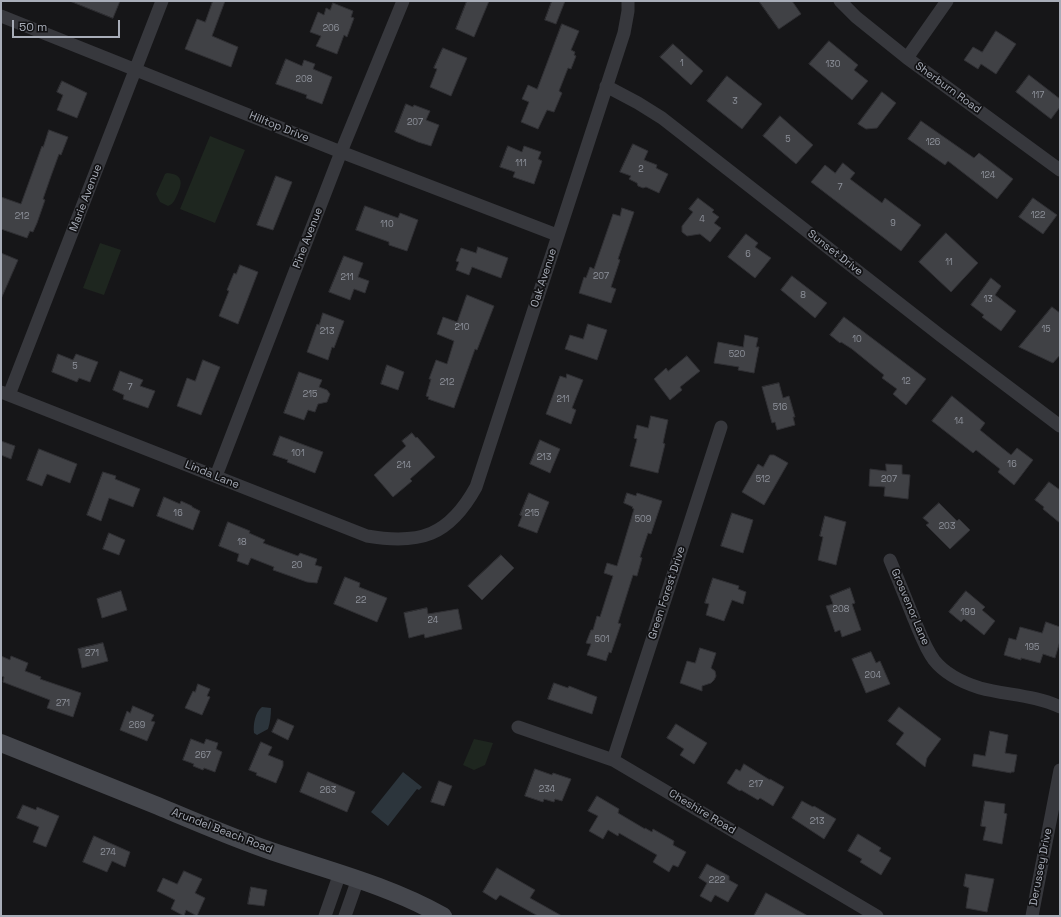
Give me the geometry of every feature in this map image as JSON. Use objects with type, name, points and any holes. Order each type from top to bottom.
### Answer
[{"type":"street","name":"Marie Avenue","points":[[5,394],[136,71],[162,1]]},
{"type":"street","name":"Pine Avenue","points":[[216,476],[341,152],[403,1]]},
{"type":"street","name":"Oak Avenue","points":[[427,535],[449,523],[468,501],[476,487],[624,33],[628,11],[628,1]]},
{"type":"street","name":"Sherburn Road","points":[[840,1],[856,17],[907,58],[1060,170]]},
{"type":"street","points":[[907,58],[947,1]]},
{"type":"street","name":"Hilltop Drive","points":[[1,16],[341,152],[557,235]]},
{"type":"street","name":"Sunset Drive","points":[[606,86],[662,118],[941,336],[1060,426]]},
{"type":"street","name":"Linda Lane","points":[[5,394],[367,536],[390,540],[406,540],[427,535]]},
{"type":"street","name":"Green Forest Drive","points":[[613,760],[721,426]]},
{"type":"street","name":"Grosvenor Lane","points":[[890,560],[925,644],[934,660],[948,673],[962,681],[980,688],[1033,698],[1060,707]]},
{"type":"street","name":"Cheshire Road","points":[[518,727],[613,760],[877,916]]},
{"type":"street","name":"Arundel Beach Road","points":[[1,743],[228,835],[271,851],[386,888],[418,902],[443,916]]},
{"type":"street","name":"Derussey Drive","points":[[1032,916],[1060,770]]},
{"type":"street","points":[[325,916],[340,872]]},
{"type":"street","points":[[346,916],[358,879]]},
{"type":"shaded area","points":[[210,136],[245,150],[215,223],[180,209]]},
{"type":"shaded area","points":[[165,174],[176,175],[181,182],[180,189],[175,199],[172,204],[168,206],[160,202],[156,194]]},
{"type":"shaded area","points":[[100,243],[121,250],[104,295],[83,288]]},
{"type":"shaded area","points":[[262,707],[271,708],[270,722],[268,729],[257,735],[254,733],[254,723],[256,715]]},
{"type":"shaded area","points":[[474,739],[493,743],[485,765],[474,770],[463,765]]},
{"type":"shaded area","points":[[403,772],[422,787],[419,790],[417,789],[388,826],[371,812]]},
{"type":"building","points":[[70,1],[120,1],[113,18]]},
{"type":"building","points":[[213,1],[225,1],[212,36],[238,47],[231,67],[185,49],[197,19],[205,22]]},
{"type":"building","points":[[467,1],[489,1],[474,37],[456,29]]},
{"type":"building","points":[[552,1],[565,1],[556,24],[545,20]]},
{"type":"building","points":[[759,1],[792,1],[801,14],[779,29]]},
{"type":"building","points":[[333,3],[353,11],[351,17],[354,18],[347,37],[344,35],[337,54],[316,46],[321,36],[310,32],[318,12],[324,15],[326,8],[330,10]]},
{"type":"building","points":[[562,24],[579,31],[571,50],[575,52],[574,55],[576,56],[571,69],[568,68],[559,91],[562,93],[554,112],[547,110],[538,129],[521,122],[529,102],[522,99],[528,85],[537,89]]},
{"type":"building","points":[[996,31],[1016,44],[996,74],[981,64],[978,69],[964,60],[973,47],[982,52]]},
{"type":"building","points":[[829,41],[858,65],[854,70],[868,81],[852,100],[809,64]]},
{"type":"building","points":[[673,44],[703,71],[691,85],[660,57]]},
{"type":"building","points":[[443,48],[467,58],[451,96],[430,87],[437,69],[434,68]]},
{"type":"building","points":[[286,59],[302,66],[304,60],[315,64],[313,69],[332,77],[322,104],[306,98],[307,95],[276,84]]},
{"type":"building","points":[[1029,75],[1060,99],[1060,107],[1051,119],[1016,92]]},
{"type":"building","points":[[727,76],[762,104],[742,129],[707,101]]},
{"type":"building","points":[[62,81],[87,93],[77,118],[57,110],[63,95],[57,92]]},
{"type":"building","points":[[882,92],[896,103],[877,128],[866,129],[858,124]]},
{"type":"building","points":[[406,104],[413,107],[414,105],[430,111],[426,120],[439,125],[431,146],[395,132]]},
{"type":"building","points":[[780,116],[813,145],[796,164],[763,136]]},
{"type":"building","points":[[921,121],[974,158],[979,153],[1013,179],[997,199],[948,161],[945,165],[908,139]]},
{"type":"building","points":[[49,130],[68,137],[61,155],[59,154],[51,176],[37,223],[33,232],[30,231],[27,238],[1,229],[1,197],[21,204]]},
{"type":"building","points":[[633,144],[648,151],[644,160],[657,165],[656,168],[668,174],[659,193],[646,187],[643,188],[638,186],[637,183],[629,179],[631,176],[620,172]]},
{"type":"building","points":[[508,146],[522,152],[524,146],[541,152],[538,159],[542,161],[534,184],[513,177],[515,172],[500,167]]},
{"type":"building","points":[[843,163],[855,173],[850,179],[882,203],[885,198],[921,225],[901,251],[811,182],[825,165],[835,173]]},
{"type":"building","points":[[276,176],[292,182],[273,230],[257,225]]},
{"type":"building","points":[[698,198],[714,210],[712,212],[719,217],[714,223],[721,228],[710,242],[700,234],[687,236],[682,232],[682,226],[693,212],[689,209]]},
{"type":"building","points":[[1033,198],[1057,215],[1043,234],[1019,217]]},
{"type":"building","points":[[365,206],[398,218],[400,213],[418,220],[407,251],[389,245],[389,242],[356,230]]},
{"type":"building","points":[[622,208],[634,212],[618,259],[620,260],[611,287],[616,289],[611,303],[579,293],[584,277],[586,278],[590,267],[594,269],[613,214],[620,216]]},
{"type":"building","points":[[946,233],[978,263],[951,292],[919,262]]},
{"type":"building","points":[[746,234],[758,243],[755,247],[771,258],[755,278],[728,257]]},
{"type":"building","points":[[478,247],[508,258],[501,278],[472,267],[469,275],[456,270],[459,262],[456,261],[461,248],[476,253]]},
{"type":"building","points":[[1,253],[18,260],[1,299]]},
{"type":"building","points":[[344,256],[363,263],[358,277],[369,281],[365,293],[354,289],[350,300],[329,292]]},
{"type":"building","points":[[240,265],[258,272],[238,324],[219,316],[229,291],[227,290],[234,273],[236,274]]},
{"type":"building","points":[[792,276],[827,303],[815,318],[781,290]]},
{"type":"building","points":[[991,278],[1001,286],[995,295],[1016,311],[1001,331],[982,317],[984,315],[971,305]]},
{"type":"building","points":[[467,295],[494,306],[477,350],[475,349],[454,408],[428,399],[429,397],[426,396],[431,379],[429,379],[436,360],[447,364],[454,341],[437,334],[443,317],[457,322]]},
{"type":"building","points":[[1052,307],[1060,313],[1060,355],[1053,363],[1019,347]]},
{"type":"building","points":[[323,313],[344,321],[334,348],[332,347],[328,360],[307,352],[317,324],[319,325]]},
{"type":"building","points":[[844,317],[926,379],[906,405],[893,394],[897,389],[882,378],[884,375],[852,349],[841,342],[840,343],[830,335]]},
{"type":"building","points":[[588,324],[607,330],[597,360],[565,349],[570,335],[583,339]]},
{"type":"building","points":[[745,335],[758,338],[756,347],[759,347],[754,373],[738,370],[739,367],[714,363],[718,342],[743,347]]},
{"type":"building","points":[[58,354],[73,360],[76,354],[98,362],[90,382],[79,378],[77,382],[52,372]]},
{"type":"building","points":[[687,356],[700,371],[680,387],[682,390],[670,400],[654,379],[666,368],[668,371]]},
{"type":"building","points":[[203,360],[220,367],[201,415],[177,406],[187,378],[195,381]]},
{"type":"building","points":[[387,365],[404,372],[398,390],[381,384]]},
{"type":"building","points":[[120,371],[143,380],[140,386],[155,391],[148,408],[123,399],[124,395],[113,390]]},
{"type":"building","points":[[299,372],[322,380],[319,387],[327,390],[330,394],[327,402],[318,404],[315,412],[308,410],[304,420],[284,413]]},
{"type":"building","points":[[567,374],[583,380],[572,408],[576,410],[571,424],[546,414],[560,376],[566,378]]},
{"type":"building","points":[[779,383],[783,398],[789,396],[795,417],[793,417],[795,425],[777,430],[775,422],[772,423],[762,387]]},
{"type":"building","points":[[952,396],[985,423],[980,430],[1011,455],[1017,448],[1033,460],[1014,485],[998,472],[1000,469],[976,450],[973,453],[932,421]]},
{"type":"building","points":[[651,416],[668,420],[663,443],[665,444],[658,473],[630,466],[637,439],[634,438],[637,425],[648,428]]},
{"type":"building","points":[[412,433],[435,457],[410,479],[412,481],[393,497],[374,475],[406,446],[402,441]]},
{"type":"building","points":[[280,436],[323,452],[315,473],[287,462],[288,460],[273,455]]},
{"type":"building","points":[[540,440],[560,449],[550,473],[530,464]]},
{"type":"building","points":[[1,441],[15,446],[11,459],[1,455]]},
{"type":"building","points":[[39,449],[77,464],[70,483],[47,474],[42,486],[27,480]]},
{"type":"building","points":[[770,455],[774,455],[788,463],[764,505],[742,492],[758,464],[763,467]]},
{"type":"building","points":[[886,464],[902,465],[902,474],[910,475],[908,499],[884,496],[885,487],[869,486],[870,469],[886,471]]},
{"type":"building","points":[[103,472],[116,476],[115,479],[140,489],[133,507],[109,498],[101,521],[87,515]]},
{"type":"building","points":[[1049,482],[1060,490],[1060,523],[1043,509],[1044,507],[1035,500]]},
{"type":"building","points":[[529,493],[549,502],[537,533],[518,526],[522,516],[520,515]]},
{"type":"building","points":[[627,493],[636,496],[637,493],[662,501],[651,534],[648,533],[640,557],[642,558],[637,576],[633,575],[618,623],[621,624],[611,653],[609,652],[606,661],[587,655],[591,644],[586,643],[591,630],[593,630],[597,616],[600,617],[613,576],[604,573],[607,563],[617,566],[634,509],[632,508],[633,507],[624,503]]},
{"type":"building","points":[[164,497],[180,504],[181,501],[200,511],[193,530],[157,516]]},
{"type":"building","points":[[939,503],[957,521],[959,519],[970,530],[950,549],[926,525],[929,523],[923,518]]},
{"type":"building","points":[[732,513],[753,520],[743,553],[721,546]]},
{"type":"building","points":[[825,516],[846,522],[836,565],[818,560],[823,537],[820,536]]},
{"type":"building","points":[[228,522],[250,531],[249,533],[265,540],[263,543],[298,556],[300,553],[317,559],[315,565],[322,567],[317,583],[307,582],[273,570],[274,567],[251,558],[248,565],[237,561],[239,554],[219,546]]},
{"type":"building","points":[[109,533],[125,540],[119,555],[103,549]]},
{"type":"building","points":[[501,555],[514,568],[482,600],[468,586]]},
{"type":"building","points":[[345,577],[360,583],[359,587],[387,598],[377,622],[334,604]]},
{"type":"building","points":[[713,578],[739,586],[738,589],[746,592],[743,604],[732,600],[724,621],[706,615],[709,604],[705,603]]},
{"type":"building","points":[[850,588],[855,603],[852,604],[861,630],[842,637],[840,630],[835,632],[826,606],[833,604],[830,596]]},
{"type":"building","points":[[121,591],[127,610],[102,618],[97,599]]},
{"type":"building","points":[[966,591],[985,607],[982,610],[995,621],[984,635],[964,619],[961,622],[949,612]]},
{"type":"building","points":[[427,608],[428,614],[458,609],[462,629],[425,638],[424,634],[409,638],[404,613]]},
{"type":"building","points":[[1046,622],[1060,627],[1060,641],[1055,658],[1043,654],[1040,663],[1004,655],[1009,638],[1016,640],[1020,627],[1042,633]]},
{"type":"building","points":[[103,643],[108,661],[82,668],[78,649]]},
{"type":"building","points":[[700,648],[716,653],[711,668],[715,671],[716,676],[711,683],[702,686],[702,691],[680,683],[687,661],[695,663]]},
{"type":"building","points":[[871,652],[876,663],[880,661],[890,684],[866,693],[852,659]]},
{"type":"building","points":[[1,656],[10,660],[11,656],[28,663],[25,671],[41,677],[40,679],[81,693],[73,717],[47,708],[50,700],[3,682],[4,677],[1,676]]},
{"type":"building","points":[[554,683],[568,688],[569,686],[597,697],[592,714],[548,699]]},
{"type":"building","points":[[198,684],[210,689],[207,696],[210,697],[202,715],[185,708]]},
{"type":"building","points":[[133,706],[154,715],[151,721],[155,722],[147,741],[120,730],[127,711],[130,713]]},
{"type":"building","points":[[899,707],[941,739],[927,758],[925,767],[896,744],[904,733],[888,721]]},
{"type":"building","points":[[278,719],[294,726],[288,740],[272,732]]},
{"type":"building","points":[[676,724],[707,743],[694,764],[680,755],[684,749],[667,738]]},
{"type":"building","points":[[990,731],[1008,735],[1005,753],[1017,755],[1014,772],[1011,773],[972,766],[974,754],[985,756]]},
{"type":"building","points":[[191,739],[204,744],[206,739],[218,743],[216,749],[222,752],[215,772],[204,768],[203,770],[193,766],[194,764],[183,760]]},
{"type":"building","points":[[261,742],[272,747],[268,755],[283,761],[283,766],[276,783],[256,775],[257,773],[249,770]]},
{"type":"building","points":[[744,764],[784,787],[773,806],[760,798],[758,800],[741,790],[740,791],[727,783],[736,769],[740,771]]},
{"type":"building","points":[[535,769],[552,775],[553,773],[571,779],[562,801],[555,799],[554,802],[544,799],[543,802],[525,796]]},
{"type":"building","points":[[308,772],[355,792],[347,812],[300,792]]},
{"type":"building","points":[[439,781],[452,786],[444,806],[431,802]]},
{"type":"building","points":[[597,796],[619,809],[618,813],[645,829],[652,832],[653,829],[674,841],[673,845],[686,852],[678,867],[673,865],[669,872],[653,862],[657,855],[619,833],[618,836],[608,830],[603,839],[589,831],[598,816],[588,811]]},
{"type":"building","points":[[802,801],[836,819],[824,839],[792,818]]},
{"type":"building","points":[[985,801],[1005,804],[1004,813],[1007,814],[1002,844],[983,840],[986,827],[981,826]]},
{"type":"building","points":[[23,805],[36,810],[37,807],[59,816],[46,847],[33,842],[39,827],[17,818]]},
{"type":"building","points":[[858,834],[881,848],[879,851],[891,858],[881,875],[860,862],[862,859],[848,851]]},
{"type":"building","points":[[94,836],[130,852],[125,867],[112,861],[107,872],[83,862]]},
{"type":"building","points":[[707,864],[729,876],[729,880],[738,885],[728,902],[715,895],[711,902],[700,896],[707,883],[699,878]]},
{"type":"building","points":[[497,868],[535,890],[530,898],[562,916],[538,916],[500,895],[496,900],[483,892]]},
{"type":"building","points":[[184,871],[202,879],[195,893],[205,898],[197,916],[186,910],[184,916],[171,909],[175,900],[157,891],[163,878],[177,884]]},
{"type":"building","points":[[966,874],[994,879],[987,912],[966,908],[969,888],[964,886]]},
{"type":"building","points":[[251,887],[267,890],[264,906],[248,904]]},
{"type":"building","points":[[766,893],[779,900],[808,916],[754,916]]}]
